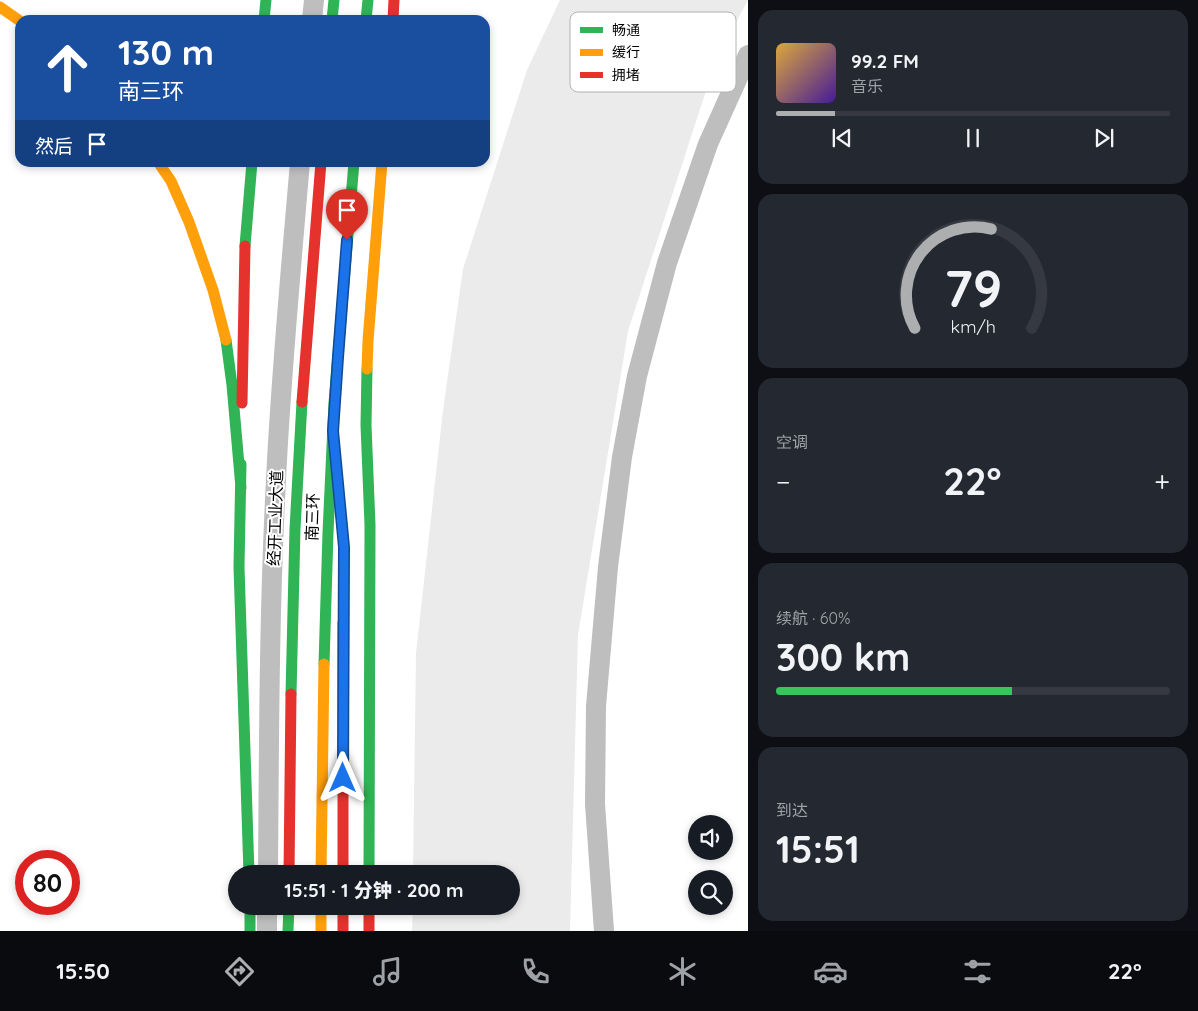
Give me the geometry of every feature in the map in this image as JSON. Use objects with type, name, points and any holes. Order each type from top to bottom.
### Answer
[{"type":"main road","points":[[264,15],[266,0]]},
{"type":"main road","points":[[332,15],[334,0]]},
{"type":"main road","points":[[366,15],[368,0]]},
{"type":"main road","points":[[393,15],[394,0]]},
{"type":"main road","points":[[0,7],[15,18]]},
{"type":"main road","points":[[162,167],[171,180],[189,222],[213,290],[225,334],[232,385],[241,488]]},
{"type":"main road","points":[[249,865],[240,567],[245,243],[252,167]]},
{"type":"main road","name":"南三环","points":[[289,865],[290,668],[297,481],[304,355],[321,167]]},
{"type":"main road","name":"南三环","points":[[321,865],[324,659],[330,483],[354,167]]},
{"type":"main road","points":[[369,865],[370,525],[366,425],[368,341],[382,167]]},
{"type":"main road","points":[[333,431],[340,508]]},
{"type":"main road","points":[[343,616],[343,865]]},
{"type":"main road","points":[[250,915],[250,931]]},
{"type":"main road","points":[[288,915],[288,931]]},
{"type":"main road","points":[[321,915],[321,931]]},
{"type":"main road","points":[[343,915],[343,931]]},
{"type":"main road","points":[[369,915],[369,931]]},
{"type":"street","points":[[312,15],[314,0]]},
{"type":"street","points":[[736,82],[748,55]]},
{"type":"street","points":[[604,931],[595,804],[596,706],[608,566],[622,457],[637,376],[667,263],[708,144],[731,92]]},
{"type":"street","name":"经开工业大道","points":[[268,865],[270,668],[276,480],[284,353],[300,167]]},
{"type":"street","points":[[267,915],[267,931]]},
{"type":"shaded area","points":[[560,0],[748,0],[736,22],[736,12],[570,12],[570,92],[706,92],[628,331],[578,635],[570,931],[412,931],[413,915],[520,915],[520,865],[413,865],[416,653],[443,410],[463,269],[527,70]]},
{"type":"traffic: fast","points":[[264,15],[266,0]]},
{"type":"traffic: fast","points":[[332,15],[334,0]]},
{"type":"traffic: fast","points":[[366,15],[368,0]]},
{"type":"traffic: fast","points":[[245,246],[252,167]]},
{"type":"traffic: fast","points":[[324,664],[334,403],[354,167]]},
{"type":"traffic: fast","points":[[226,340],[241,488]]},
{"type":"traffic: fast","points":[[367,369],[366,425],[370,525],[369,865]]},
{"type":"traffic: fast","points":[[291,694],[295,529],[302,402]]},
{"type":"traffic: fast","points":[[241,464],[239,567],[249,865]]},
{"type":"traffic: fast","points":[[250,915],[250,931]]},
{"type":"traffic: fast","points":[[288,931],[289,915]]},
{"type":"traffic: slow","points":[[0,7],[15,18]]},
{"type":"traffic: slow","points":[[161,167],[171,181],[189,222],[213,290],[226,340]]},
{"type":"traffic: slow","points":[[367,369],[382,167]]},
{"type":"traffic: slow","points":[[321,865],[324,664]]},
{"type":"traffic: slow","points":[[321,915],[321,931]]},
{"type":"traffic: jam","points":[[393,15],[394,0]]},
{"type":"traffic: jam","points":[[302,402],[321,167]]},
{"type":"traffic: jam","points":[[242,403],[245,246]]},
{"type":"traffic: jam","points":[[343,623],[343,865]]},
{"type":"traffic: jam","points":[[289,865],[291,694]]},
{"type":"traffic: jam","points":[[343,915],[343,931]]},
{"type":"traffic: jam","points":[[369,915],[369,931]]},
{"type":"route","points":[[343,778],[344,547],[333,431],[347,240]]}]
